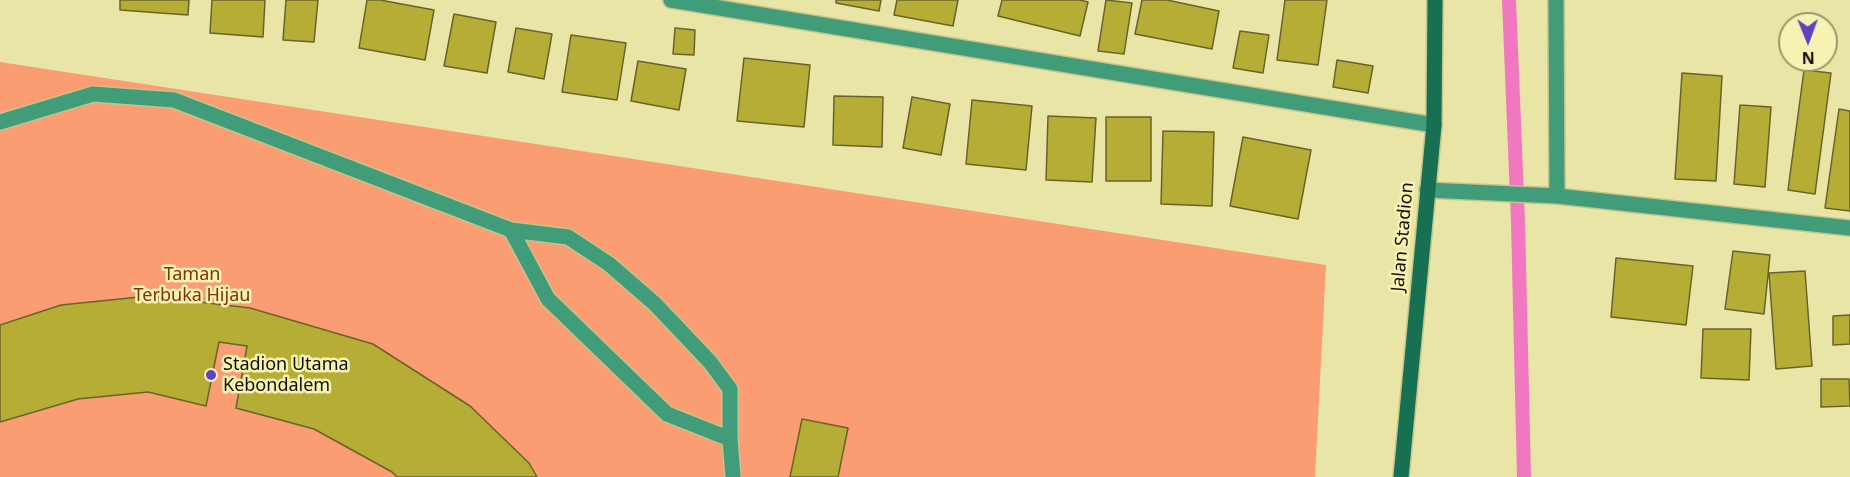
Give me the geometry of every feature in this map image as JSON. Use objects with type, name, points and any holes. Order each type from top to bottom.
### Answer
[{"type":"street","points":[[671,0],[1434,126]]},
{"type":"street","name":"Jalan Stadion","points":[[1401,477],[1434,126],[1435,0]]},
{"type":"street","points":[[1556,0],[1557,196]]},
{"type":"street","points":[[0,122],[93,94],[174,100],[511,230],[568,237],[609,264],[655,304],[710,362],[730,389],[733,477]]},
{"type":"street","points":[[1427,190],[1557,196],[1850,228]]},
{"type":"street","points":[[511,230],[548,299],[667,414],[730,439]]},
{"type":"green space","name":"Taman Terbuka Hijau","points":[[0,62],[1326,265],[1315,477],[0,477]]},
{"type":"building","points":[[120,0],[189,0],[188,15],[120,10]]},
{"type":"building","points":[[212,0],[265,0],[263,37],[210,33]]},
{"type":"building","points":[[286,0],[318,0],[314,42],[283,40]]},
{"type":"building","points":[[367,0],[380,0],[434,10],[425,60],[359,48]]},
{"type":"building","points":[[836,0],[881,0],[879,11],[836,3]]},
{"type":"building","points":[[897,0],[958,0],[953,26],[894,15]]},
{"type":"building","points":[[1002,0],[1080,0],[1088,2],[1080,36],[998,16]]},
{"type":"building","points":[[1106,0],[1132,3],[1124,54],[1098,51]]},
{"type":"building","points":[[1142,0],[1167,0],[1219,11],[1212,49],[1135,34]]},
{"type":"building","points":[[1285,0],[1327,0],[1318,65],[1277,60]]},
{"type":"building","points":[[454,14],[496,22],[487,73],[444,66]]},
{"type":"building","points":[[516,28],[552,34],[544,79],[508,72]]},
{"type":"building","points":[[675,28],[695,30],[694,55],[673,54]]},
{"type":"building","points":[[1240,31],[1269,35],[1263,73],[1233,68]]},
{"type":"building","points":[[571,35],[626,43],[617,100],[562,92]]},
{"type":"building","points":[[744,58],[810,65],[804,127],[737,121]]},
{"type":"building","points":[[1337,60],[1373,66],[1368,93],[1333,87]]},
{"type":"building","points":[[638,61],[686,69],[679,110],[631,101]]},
{"type":"building","points":[[1804,72],[1831,73],[1815,194],[1788,190]]},
{"type":"building","points":[[1682,73],[1722,76],[1716,181],[1675,179]]},
{"type":"building","points":[[834,96],[883,97],[882,147],[833,145]]},
{"type":"building","points":[[912,97],[950,104],[941,155],[903,148]]},
{"type":"building","points":[[972,100],[1032,106],[1026,170],[966,164]]},
{"type":"building","points":[[1740,105],[1771,107],[1765,187],[1734,184]]},
{"type":"building","points":[[1839,109],[1850,111],[1850,211],[1825,208]]},
{"type":"building","points":[[1048,116],[1096,118],[1092,182],[1046,180]]},
{"type":"building","points":[[1106,117],[1151,117],[1151,181],[1106,181]]},
{"type":"building","points":[[1163,131],[1214,132],[1212,206],[1161,204]]},
{"type":"building","points":[[1243,137],[1311,150],[1298,219],[1230,206]]},
{"type":"building","points":[[1733,251],[1770,255],[1764,314],[1725,309]]},
{"type":"building","points":[[1616,258],[1693,266],[1686,325],[1611,317]]},
{"type":"building","points":[[1805,271],[1812,366],[1776,369],[1769,273]]},
{"type":"building","name":"Stadion Utama Kebondalem","points":[[149,296],[250,308],[373,344],[470,406],[529,463],[537,477],[397,477],[392,472],[314,429],[236,408],[247,346],[219,342],[206,406],[148,392],[78,399],[0,422],[0,325],[61,305]]},
{"type":"building","points":[[1850,315],[1850,344],[1833,345],[1833,316]]},
{"type":"building","points":[[1703,329],[1751,329],[1749,380],[1701,378]]},
{"type":"building","points":[[1821,379],[1849,379],[1850,406],[1821,407]]},
{"type":"building","points":[[802,419],[848,428],[838,477],[790,477]]},
{"type":"waterway","points":[[1509,0],[1518,222],[1524,477]]},
{"type":"place","name":"Stadion Utama Kebondalem","points":[[211,375]]}]
